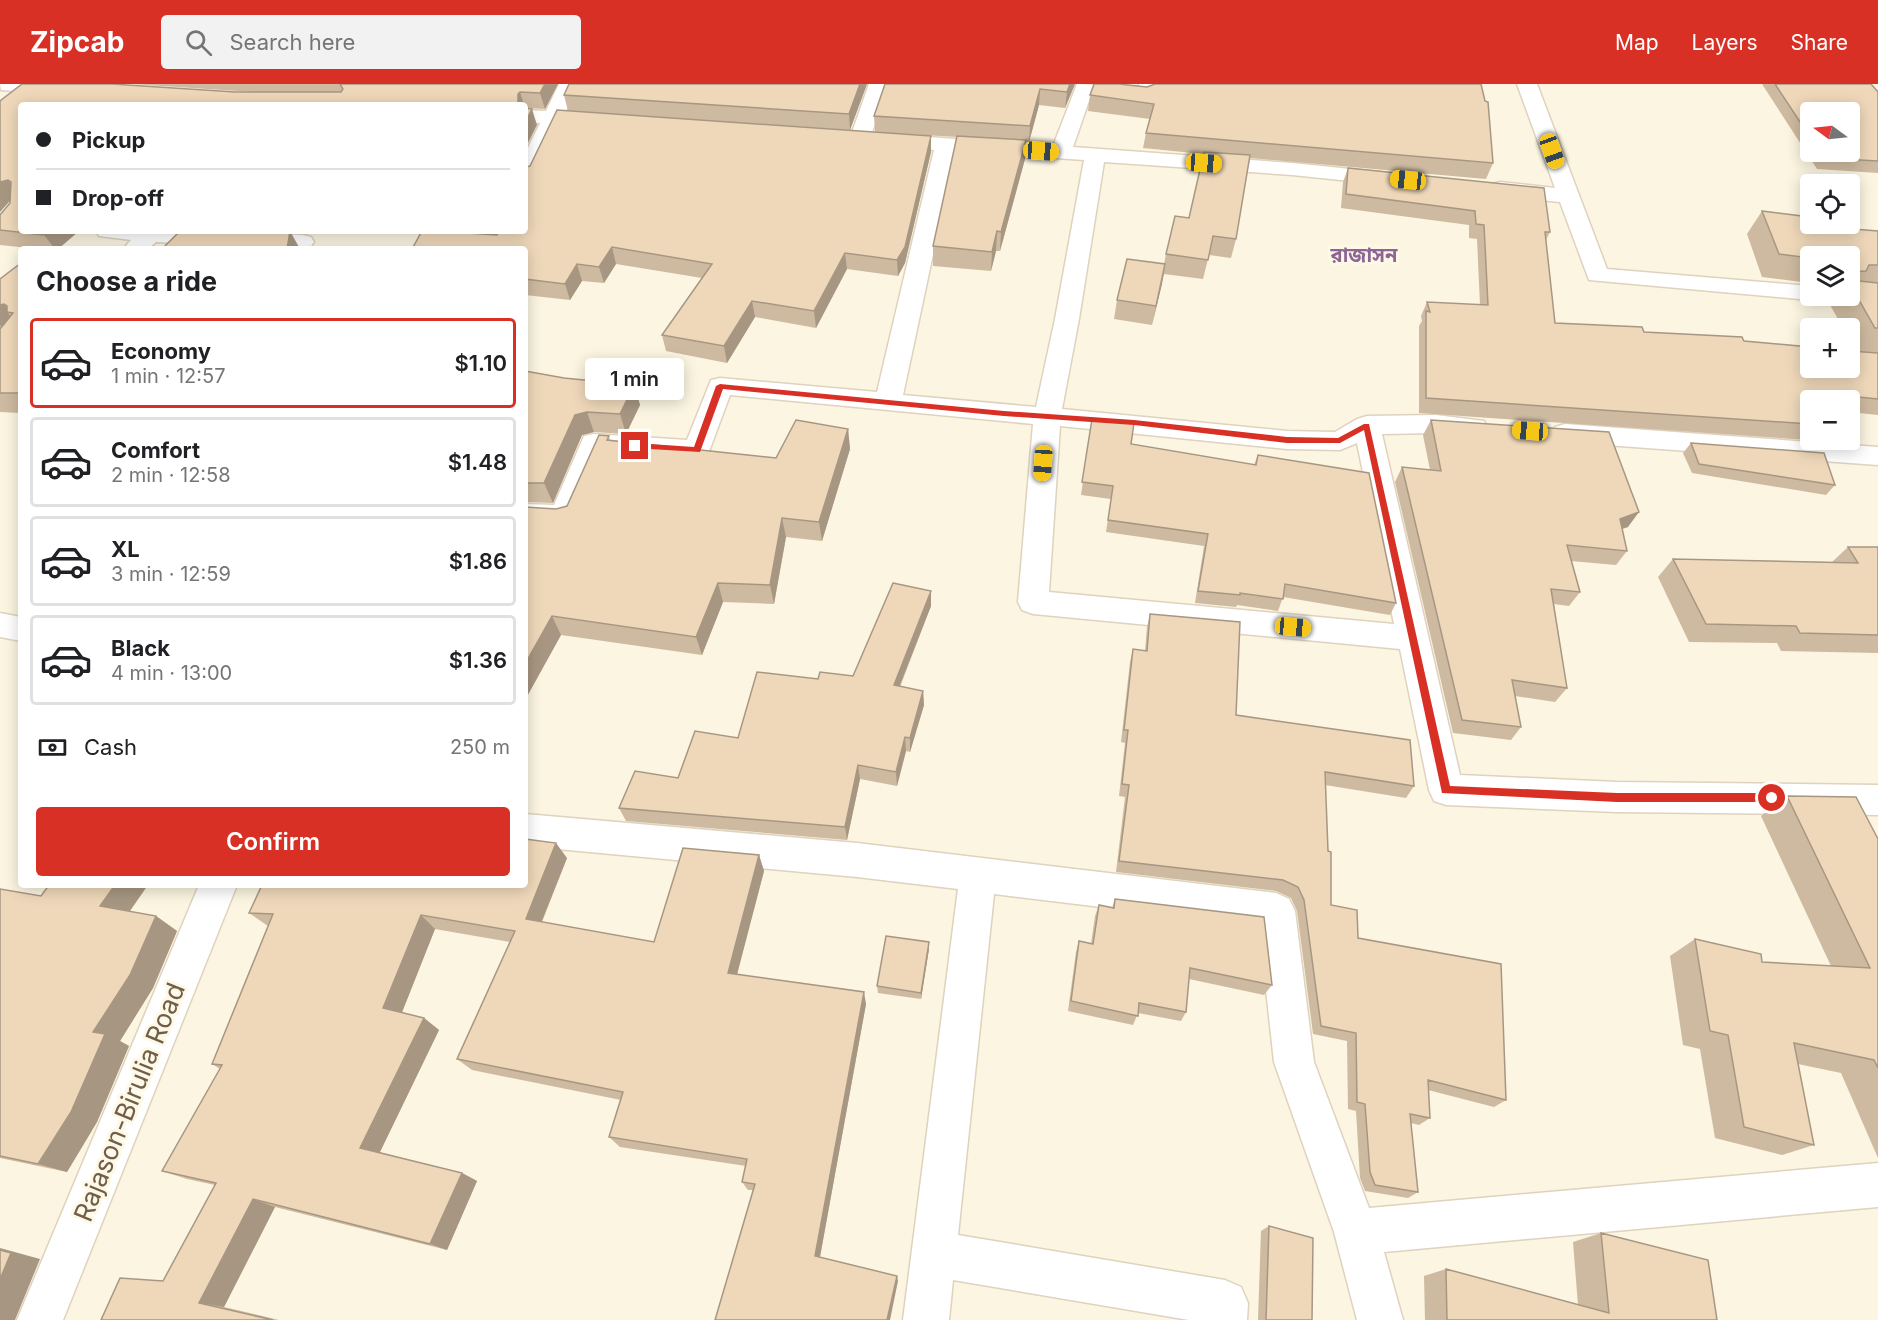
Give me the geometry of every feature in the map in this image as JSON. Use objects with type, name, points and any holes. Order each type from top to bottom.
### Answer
[{"type":"street","points":[[1,84],[80,89]]},
{"type":"street","points":[[528,170],[569,84]]},
{"type":"street","points":[[860,138],[879,84]]},
{"type":"street","points":[[1061,153],[1084,88],[1145,94],[1149,84]]},
{"type":"street","points":[[1527,84],[1597,275],[1800,292]]},
{"type":"street","points":[[528,116],[620,122]]},
{"type":"street","points":[[836,136],[1292,169],[1408,180]]},
{"type":"street","points":[[888,403],[946,144]]},
{"type":"street","points":[[1095,155],[1067,319],[1047,416],[1033,602],[1412,638]]},
{"type":"street","points":[[1477,187],[1569,196]]},
{"type":"street","points":[[117,234],[142,242],[303,242],[300,246]]},
{"type":"street","points":[[528,514],[564,516],[594,443],[697,450],[720,386],[888,403],[1134,423],[1287,440],[1340,441],[1367,425],[1436,424],[1506,429]]},
{"type":"street","points":[[1367,425],[1446,790],[1617,797],[1878,800]]},
{"type":"street","points":[[1542,432],[1878,456]]},
{"type":"street","points":[[0,626],[18,629]]},
{"type":"street","points":[[528,830],[857,860],[1276,911],[1294,1062],[1356,1232],[1380,1320]]},
{"type":"street","points":[[926,1320],[978,875]]},
{"type":"street","name":"Rajason-Birulia Road","points":[[40,1320],[217,888]]},
{"type":"street","points":[[1356,1232],[1878,1185]]},
{"type":"street","points":[[933,1254],[1225,1303],[1224,1320]]},
{"type":"building","points":[[22,84],[112,84],[235,92],[341,92],[343,89],[340,84],[545,84],[540,93],[520,92],[518,102],[18,102],[18,232],[0,230],[0,215],[10,203],[11,182],[8,180],[0,182],[0,101]]},
{"type":"building","points":[[569,84],[860,84],[849,114],[564,95]]},
{"type":"building","points":[[885,84],[1070,84],[1067,92],[1040,89],[1030,126],[874,116]]},
{"type":"building","points":[[1094,84],[1147,87],[1155,84],[1481,84],[1485,101],[1488,102],[1493,163],[1146,133],[1154,104],[1090,95]]},
{"type":"building","points":[[1775,84],[1871,84],[1878,92],[1878,161],[1860,160],[1860,102],[1800,102],[1800,122]]},
{"type":"building","points":[[557,110],[931,136],[905,247],[897,260],[845,253],[814,311],[752,301],[724,346],[662,335],[712,264],[612,247],[599,267],[577,264],[565,284],[528,279],[528,246],[414,246],[420,234],[528,234],[528,166]]},
{"type":"building","points":[[957,136],[1026,140],[1001,232],[997,231],[992,252],[933,246]]},
{"type":"building","points":[[1204,152],[1250,155],[1236,239],[1213,236],[1208,260],[1166,254],[1175,216],[1189,218]]},
{"type":"building","points":[[1348,168],[1544,188],[1550,232],[1545,232],[1555,323],[1642,327],[1644,332],[1742,337],[1744,341],[1800,346],[1800,378],[1860,378],[1860,352],[1878,353],[1878,399],[1860,397],[1860,390],[1800,390],[1800,423],[1426,398],[1426,311],[1430,312],[1427,302],[1488,305],[1484,225],[1476,224],[1475,211],[1346,194]]},
{"type":"building","points":[[1762,211],[1800,216],[1800,234],[1860,234],[1860,230],[1878,231],[1878,265],[1869,265],[1866,271],[1860,271],[1860,246],[1800,246],[1800,257],[1779,254]]},
{"type":"building","points":[[177,234],[290,234],[288,246],[165,246]]},
{"type":"building","points":[[1127,259],[1165,264],[1156,306],[1117,300]]},
{"type":"building","points":[[18,265],[18,393],[0,393],[0,329],[13,313],[7,312],[7,306],[4,304],[0,305],[0,279]]},
{"type":"building","points":[[1860,281],[1878,283],[1878,328],[1875,328],[1860,302]]},
{"type":"building","points":[[528,372],[564,378],[634,385],[620,414],[587,412],[575,415],[544,483],[528,483]]},
{"type":"building","points":[[1092,419],[1134,423],[1131,444],[1256,465],[1258,455],[1369,473],[1396,603],[1285,584],[1283,599],[1240,593],[1240,595],[1198,591],[1208,534],[1108,520],[1113,486],[1082,482]]},
{"type":"building","points":[[796,420],[848,429],[819,522],[782,518],[770,585],[718,583],[696,637],[552,616],[528,659],[528,507],[556,509],[567,506],[599,435],[609,436],[607,440],[776,458]]},
{"type":"building","points":[[1431,420],[1609,432],[1639,512],[1620,519],[1627,551],[1567,545],[1580,592],[1551,589],[1567,688],[1512,680],[1521,727],[1462,720],[1402,467],[1441,471]]},
{"type":"building","points":[[1691,443],[1824,453],[1835,485],[1699,464]]},
{"type":"building","points":[[1848,547],[1878,547],[1878,635],[1800,633],[1796,626],[1706,624],[1673,559],[1858,563]]},
{"type":"building","points":[[893,583],[931,591],[894,685],[923,691],[910,738],[905,737],[896,772],[858,765],[845,827],[619,808],[635,771],[678,778],[695,731],[738,738],[757,672],[818,679],[820,672],[853,676]]},
{"type":"building","points":[[1150,614],[1240,622],[1236,715],[1410,740],[1414,786],[1325,772],[1328,851],[1331,852],[1331,905],[1357,910],[1358,938],[1501,964],[1506,1100],[1428,1080],[1430,1118],[1410,1114],[1418,1192],[1375,1185],[1370,1172],[1365,1104],[1357,1102],[1356,1033],[1321,1026],[1304,900],[1298,887],[1283,880],[1119,861],[1129,785],[1122,784],[1128,730],[1124,730],[1133,649],[1147,651]]},
{"type":"building","points":[[1787,796],[1856,797],[1878,839],[1878,1068],[1874,1060],[1794,1043],[1814,1145],[1744,1127],[1728,1035],[1710,1031],[1695,939],[1761,954],[1762,962],[1870,968]]},
{"type":"building","points":[[528,839],[556,843],[526,919],[654,942],[683,848],[759,855],[728,973],[864,992],[815,1256],[897,1276],[887,1320],[715,1320],[755,1184],[742,1182],[747,1159],[609,1137],[623,1092],[457,1059],[515,931],[421,915],[383,1008],[424,1018],[360,1148],[462,1173],[430,1244],[253,1199],[199,1303],[273,1320],[101,1320],[120,1278],[163,1281],[216,1183],[162,1171],[222,1065],[212,1064],[273,914],[249,913],[261,888],[528,888]]},
{"type":"building","points":[[47,888],[113,888],[100,906],[156,916],[130,975],[93,1032],[105,1034],[71,1112],[38,1164],[0,1156],[0,889],[41,896]]},
{"type":"building","points":[[1115,899],[1264,917],[1272,985],[1190,968],[1186,1012],[1139,1003],[1138,1016],[1071,1001],[1079,941],[1093,944],[1099,905],[1114,908]]},
{"type":"building","points":[[886,936],[929,942],[921,993],[877,986]]},
{"type":"building","points":[[1269,1226],[1313,1238],[1312,1320],[1266,1320]]},
{"type":"building","points":[[1601,1233],[1708,1260],[1717,1320],[1447,1320],[1446,1269],[1609,1313]]},
{"type":"building","points":[[0,1250],[11,1253],[0,1279]]},
{"type":"district","name":"রাজাসন","points":[[1364,255]]},
{"type":"route","points":[[635,446],[697,450],[720,386],[1134,423],[1287,440],[1340,441],[1367,425],[1446,790],[1617,797],[1772,798]]}]
